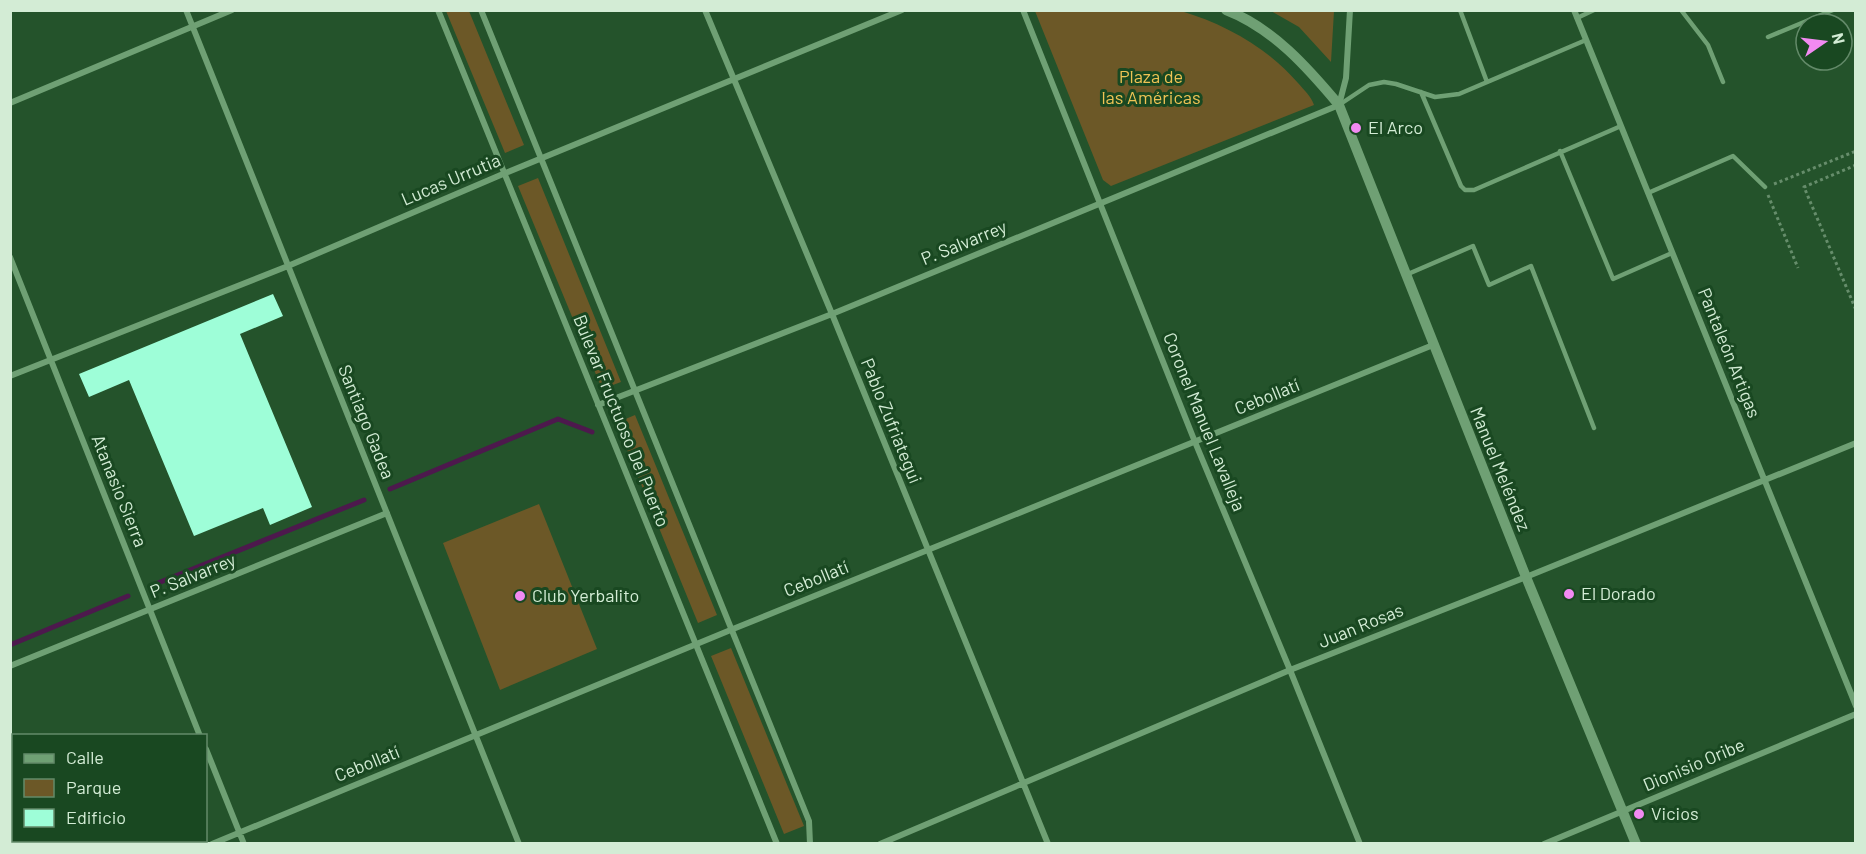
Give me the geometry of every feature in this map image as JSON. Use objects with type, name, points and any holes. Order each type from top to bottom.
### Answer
[{"type":"street","name":"Santiago Gadea","points":[[186,10],[519,843]]},
{"type":"street","points":[[10,103],[232,10]]},
{"type":"street","name":"Bulevar Fructuoso Del Puerto","points":[[438,10],[777,843]]},
{"type":"street","name":"Bulevar Fructuoso Del Puerto","points":[[481,10],[809,820],[810,843]]},
{"type":"street","name":"Pablo Zufriategui","points":[[705,10],[1048,843]]},
{"type":"street","name":"Lucas Urrutia","points":[[10,376],[288,266],[503,174],[902,10]]},
{"type":"street","name":"Coronel Manuel Lavalleja","points":[[1023,10],[1195,442],[1360,843]]},
{"type":"street","name":"Manuel Meléndez","points":[[1226,10],[1277,40],[1309,69],[1339,105],[1526,577],[1636,843]]},
{"type":"street","points":[[1339,105],[1347,78],[1350,10]]},
{"type":"street","name":"Pantaleón Artigas","points":[[1575,14],[1856,706]]},
{"type":"street","name":"P. Salvarrey","points":[[598,405],[832,314],[1339,105]]},
{"type":"street","name":"Atanasio Sierra","points":[[10,257],[200,734]]},
{"type":"street","name":"Cebollatí","points":[[212,843],[1433,345]]},
{"type":"street","name":"Juan Rosas","points":[[880,843],[1290,670],[1856,443]]},
{"type":"street","name":"P. Salvarrey","points":[[10,666],[387,513]]},
{"type":"street","name":"Dionisio Oribe","points":[[1544,843],[1856,714]]},
{"type":"street","points":[[207,752],[244,843]]},
{"type":"lane","points":[[1460,10],[1487,82]]},
{"type":"lane","points":[[1575,14],[1594,10]]},
{"type":"lane","points":[[1681,10],[1708,45],[1723,82]]},
{"type":"lane","points":[[1768,37],[1833,10]]},
{"type":"lane","points":[[1339,105],[1369,85],[1384,82],[1435,97],[1459,94],[1586,40]]},
{"type":"lane","points":[[1421,92],[1461,186],[1465,190],[1474,190],[1621,126]]},
{"type":"lane","points":[[1560,151],[1613,279],[1672,253]]},
{"type":"lane","points":[[1648,193],[1733,156],[1765,187]]},
{"type":"lane","points":[[1406,275],[1473,246],[1489,285],[1531,266],[1594,428]]},
{"type":"path","points":[[1798,268],[1765,187],[1856,151]]},
{"type":"path","points":[[1856,165],[1804,187],[1856,310]]},
{"type":"green space","points":[[446,11],[469,11],[524,145],[505,153]]},
{"type":"green space","name":"Plaza de las Américas","points":[[1035,11],[1181,11],[1229,30],[1259,48],[1286,70],[1307,93],[1314,105],[1111,186],[1103,180]]},
{"type":"green space","points":[[1271,11],[1334,11],[1331,62],[1299,27]]},
{"type":"green space","points":[[538,178],[621,382],[602,389],[518,186]]},
{"type":"green space","points":[[635,415],[717,615],[698,623],[616,423]]},
{"type":"green space","name":"Club Yerbalito","points":[[539,504],[597,649],[500,690],[443,543]]},
{"type":"green space","points":[[731,648],[804,826],[784,834],[711,656]]},
{"type":"building","points":[[273,294],[283,316],[240,334],[312,507],[270,525],[263,508],[194,536],[129,380],[89,397],[79,374]]},
{"type":"waterway","points":[[390,489],[558,419],[592,432]]},
{"type":"waterway","points":[[153,585],[364,500]]},
{"type":"waterway","points":[[10,645],[128,596]]},
{"type":"place","name":"El Arco","points":[[1356,128]]},
{"type":"place","name":"El Dorado","points":[[1569,594]]},
{"type":"place","name":"Club Yerbalito","points":[[520,596]]},
{"type":"place","name":"Vicios","points":[[1639,814]]}]
